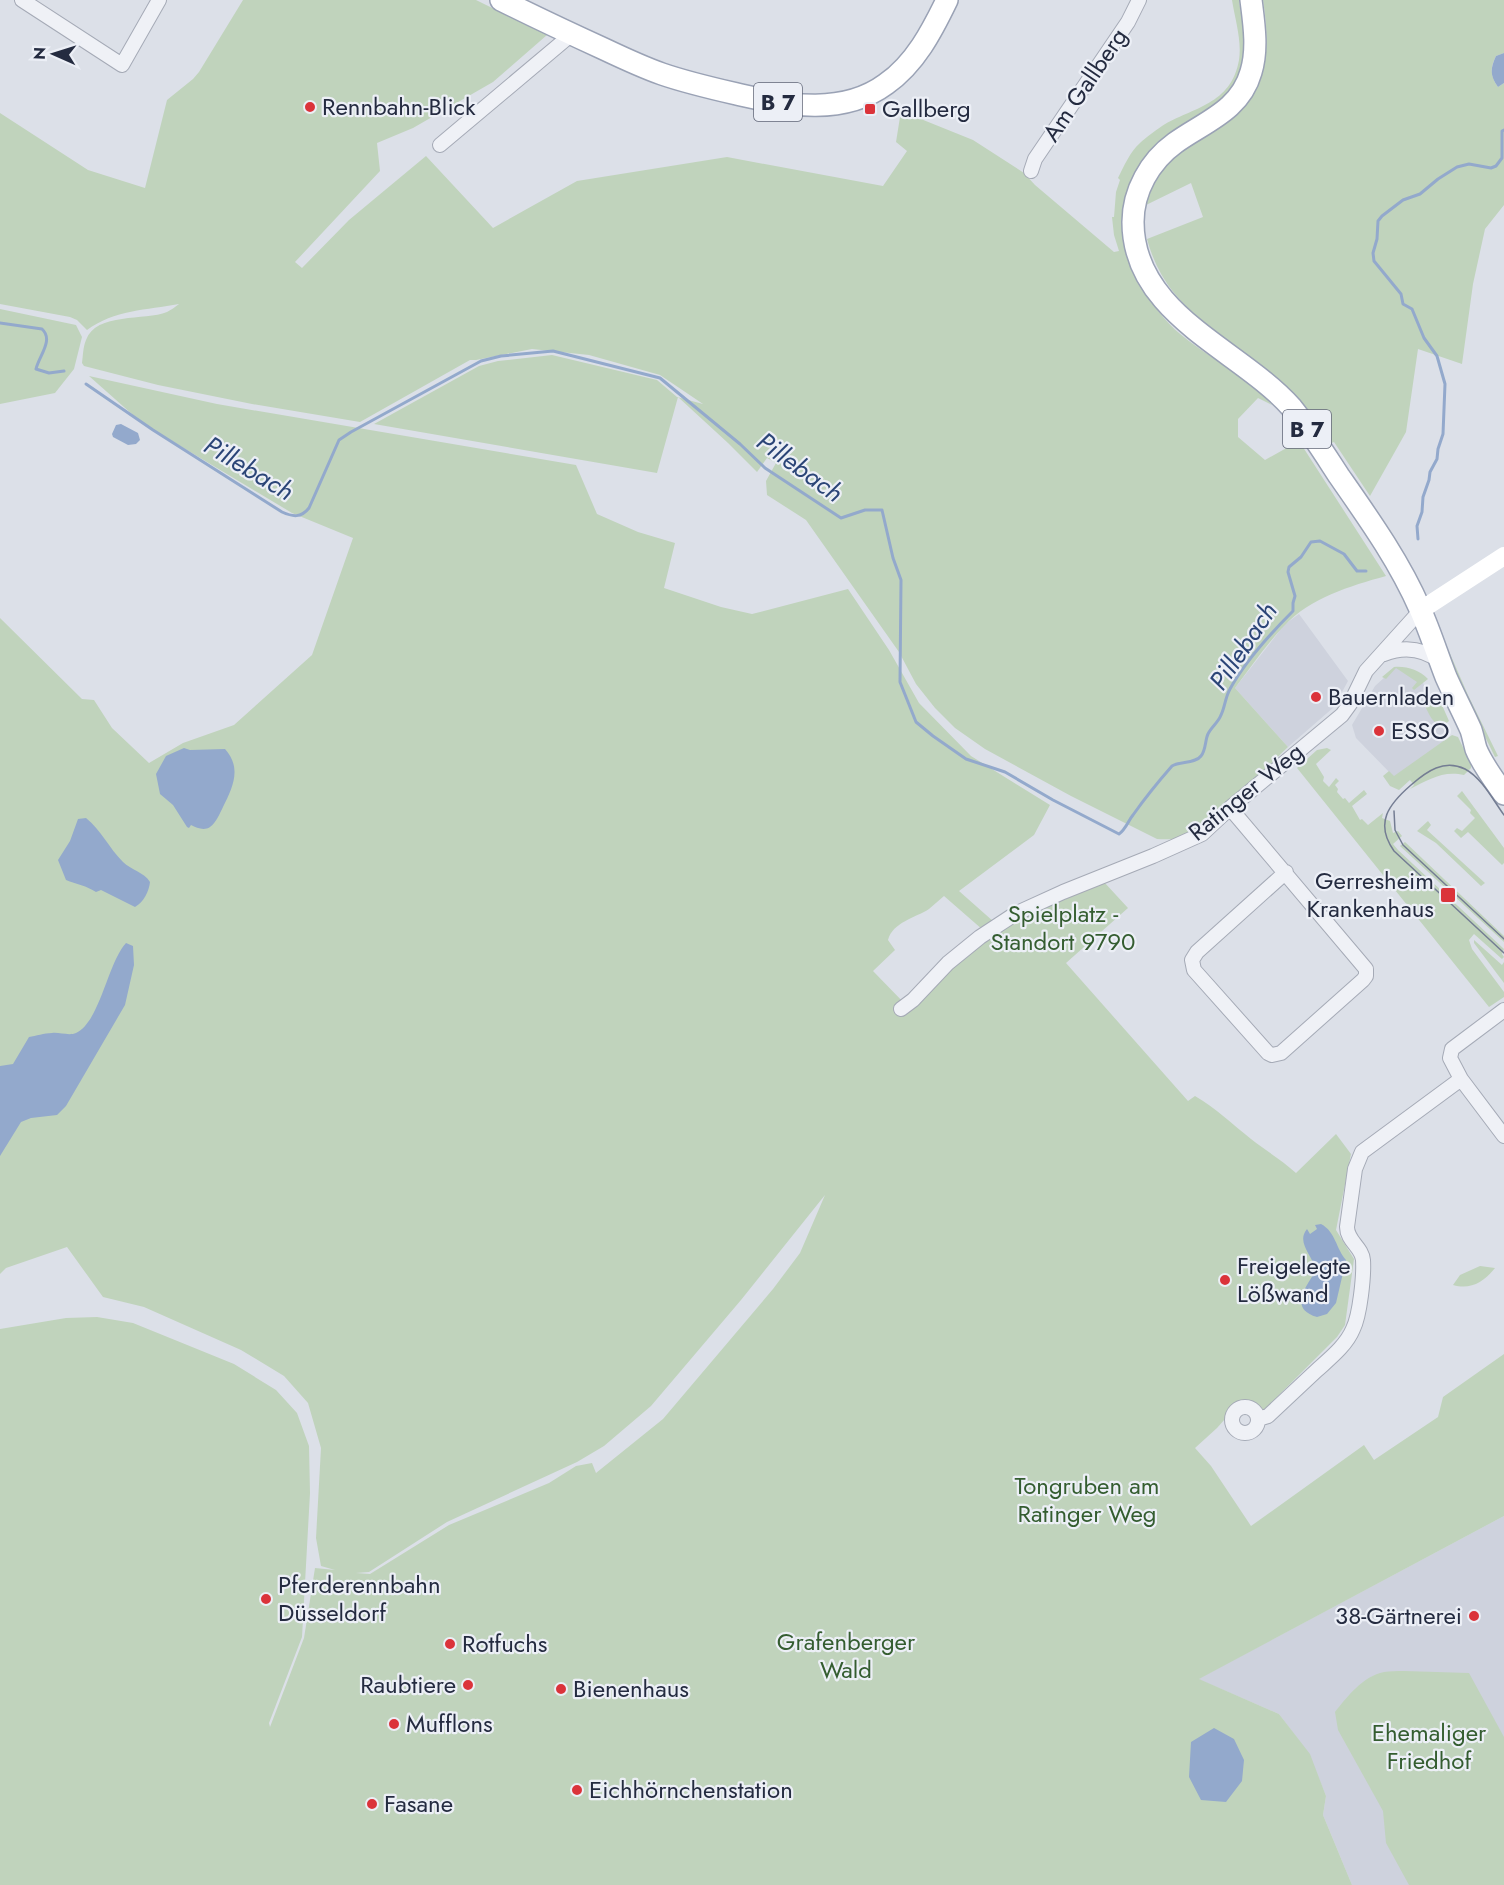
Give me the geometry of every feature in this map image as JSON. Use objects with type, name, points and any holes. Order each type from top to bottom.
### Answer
[{"type":"main road","name":"B 7","points":[[501,0],[654,71],[693,84],[780,103],[804,105],[830,105],[852,100],[871,94],[892,80],[921,46],[947,0]]},
{"type":"main road","name":"B 7","points":[[1251,0],[1255,48],[1251,74],[1236,102],[1175,143],[1148,171],[1140,187],[1134,213],[1134,233],[1139,255],[1154,286],[1175,312],[1194,330],[1266,383],[1294,411],[1388,546],[1421,610],[1477,750],[1504,794]]},
{"type":"main road","points":[[1421,610],[1504,556]]},
{"type":"main road","name":"B 7","points":[[1471,731],[1489,751],[1504,778]]},
{"type":"street","points":[[22,0],[122,65],[159,0]]},
{"type":"street","name":"Am Gallberg","points":[[1031,171],[1035,159],[1128,22],[1139,0]]},
{"type":"street","points":[[440,145],[572,34]]},
{"type":"street","name":"Ratinger Weg","points":[[901,1010],[948,963],[980,937],[1015,914],[1202,834],[1342,714],[1350,704],[1366,671],[1421,610]]},
{"type":"street","points":[[1382,654],[1395,650],[1414,650],[1432,656],[1441,662]]},
{"type":"street","points":[[1230,808],[1286,873],[1364,965],[1366,972],[1363,980],[1281,1053],[1272,1055],[1194,970],[1192,960],[1197,952],[1286,873]]},
{"type":"street","points":[[1504,1010],[1452,1049],[1450,1058],[1461,1079],[1504,1136]]},
{"type":"street","points":[[1258,1419],[1268,1416],[1326,1362],[1347,1341],[1354,1329],[1363,1260],[1349,1237],[1347,1227],[1355,1169],[1359,1157],[1368,1147],[1461,1079]]},
{"type":"shaded area","points":[[1299,614],[1348,681],[1334,707],[1288,747],[1235,688],[1285,624]]},
{"type":"shaded area","points":[[1396,667],[1423,683],[1450,738],[1394,777],[1356,738],[1352,725],[1375,686]]},
{"type":"shaded area","points":[[1504,1516],[1504,1885],[1352,1885],[1323,1815],[1326,1796],[1309,1754],[1279,1714],[1198,1679]]},
{"type":"green space","points":[[243,0],[476,0],[547,35],[493,82],[413,128],[377,143],[380,171],[295,262],[302,268],[349,220],[426,156],[493,228],[577,181],[727,157],[883,186],[907,151],[896,142],[901,111],[973,140],[1024,173],[1114,252],[1119,251],[1112,217],[1114,217],[1116,192],[1120,180],[1118,178],[1130,155],[1145,139],[1162,126],[1209,103],[1228,87],[1235,75],[1240,53],[1232,0],[1239,0],[1245,49],[1240,77],[1225,97],[1163,138],[1153,149],[1127,192],[1123,211],[1123,227],[1125,243],[1136,275],[1163,317],[1188,341],[1247,381],[1272,405],[1258,398],[1238,419],[1238,437],[1265,460],[1299,441],[1386,576],[1331,594],[1294,616],[1271,641],[1235,688],[1288,747],[1230,804],[1205,825],[1189,835],[1166,839],[1157,839],[985,749],[955,728],[916,684],[899,652],[806,520],[767,495],[766,481],[776,463],[767,458],[757,472],[678,397],[703,404],[660,375],[589,355],[532,349],[470,360],[360,422],[158,385],[84,366],[82,363],[86,340],[91,331],[100,325],[110,321],[158,315],[179,304],[108,318],[87,330],[77,320],[70,317],[0,304],[0,113],[88,170],[145,188],[167,100],[199,72]]},
{"type":"green space","points":[[1263,0],[1504,0],[1504,53],[1496,56],[1492,72],[1498,87],[1504,83],[1504,205],[1485,229],[1473,284],[1462,364],[1418,349],[1406,432],[1370,496],[1334,442],[1329,444],[1292,394],[1259,363],[1201,320],[1184,304],[1156,265],[1147,239],[1203,217],[1191,183],[1146,205],[1164,168],[1186,149],[1236,115],[1255,92],[1264,69],[1266,49]]},
{"type":"green space","points":[[0,309],[76,325],[82,337],[74,369],[55,393],[0,404]]},
{"type":"green space","points":[[552,355],[657,380],[678,397],[657,473],[374,424],[479,366],[498,361]]},
{"type":"green space","points":[[89,376],[217,404],[576,465],[597,514],[638,532],[675,543],[664,588],[721,607],[752,614],[848,589],[889,650],[919,703],[971,756],[1050,805],[1034,835],[959,891],[994,922],[983,930],[944,896],[929,909],[905,921],[895,929],[888,940],[895,950],[873,971],[907,1006],[987,934],[1046,905],[1104,882],[1128,908],[1066,963],[1188,1101],[1195,1096],[1203,1101],[1296,1173],[1336,1134],[1351,1154],[1336,1230],[1354,1259],[1345,1325],[1337,1337],[1264,1410],[1240,1405],[1195,1448],[1211,1466],[1251,1526],[1364,1445],[1374,1460],[1438,1417],[1443,1397],[1504,1354],[1504,1516],[1199,1679],[1279,1714],[1310,1754],[1326,1796],[1323,1815],[1352,1885],[0,1885],[0,1329],[66,1318],[97,1317],[133,1323],[234,1364],[276,1390],[297,1413],[309,1446],[310,1493],[302,1637],[269,1723],[270,1727],[304,1638],[315,1568],[335,1570],[321,1566],[316,1538],[321,1448],[308,1403],[284,1376],[241,1350],[144,1307],[103,1297],[67,1247],[6,1268],[0,1274],[0,618],[82,699],[94,700],[112,728],[149,763],[183,743],[234,725],[312,655],[353,538],[292,513],[142,423]],"holes":[[[825,1195],[800,1253],[773,1289],[663,1419],[596,1473],[592,1463],[576,1466],[549,1483],[449,1525],[370,1574],[356,1573],[369,1572],[447,1522],[577,1462],[604,1446],[651,1406],[741,1300]]]},
{"type":"green space","points":[[1441,633],[1498,756],[1495,757],[1462,690],[1439,634]]},
{"type":"green space","points":[[1394,667],[1412,669],[1428,679],[1414,690],[1412,688],[1417,682],[1396,668],[1386,679],[1382,677]]},
{"type":"green space","points":[[1430,695],[1438,696],[1449,721],[1443,726],[1433,720],[1423,702]]},
{"type":"green space","points":[[1452,735],[1458,737],[1471,764],[1471,768],[1464,775],[1442,775],[1410,789],[1414,785],[1410,780],[1399,790],[1390,786],[1383,776],[1389,771],[1394,776]]},
{"type":"green space","points":[[1327,748],[1331,750],[1316,764],[1324,777],[1323,781],[1329,787],[1336,778],[1339,781],[1335,785],[1337,792],[1349,803],[1364,790],[1367,794],[1352,806],[1360,820],[1362,819],[1368,825],[1383,813],[1382,818],[1390,821],[1393,833],[1398,831],[1402,836],[1393,844],[1398,850],[1504,949],[1502,959],[1474,934],[1469,940],[1472,949],[1504,992],[1504,997],[1489,1007],[1297,768],[1317,750]]},
{"type":"green space","points":[[1462,791],[1504,848],[1502,865],[1468,832],[1461,838],[1454,831],[1457,828],[1462,831],[1475,818],[1470,813],[1471,810],[1457,796]]},
{"type":"green space","points":[[1428,821],[1431,825],[1427,830],[1485,883],[1481,886],[1436,843],[1417,831]]},
{"type":"green space","points":[[1405,842],[1504,936],[1504,942],[1400,846]]},
{"type":"green space","points":[[1474,940],[1502,965],[1504,962],[1504,983],[1474,943]]},
{"type":"green space","points":[[1480,1266],[1495,1268],[1477,1284],[1453,1285],[1460,1275]]},
{"type":"green space","name":"Ehemaliger Friedhof","points":[[1384,1672],[1469,1673],[1504,1737],[1504,1885],[1409,1885],[1386,1843],[1383,1811],[1338,1730],[1335,1712],[1356,1688],[1369,1678]]},
{"type":"water","points":[[1504,53],[1504,83],[1498,87],[1492,76],[1492,69],[1496,56]]},
{"type":"water","points":[[121,424],[138,433],[140,440],[136,444],[128,445],[113,437],[116,425]]},
{"type":"water","points":[[184,748],[190,750],[225,749],[233,763],[233,785],[216,820],[205,829],[191,825],[187,827],[173,805],[160,794],[156,774],[166,756]]},
{"type":"water","points":[[86,818],[123,862],[150,882],[146,896],[135,907],[101,890],[96,892],[66,880],[58,860],[70,841],[78,819]]},
{"type":"water","points":[[126,943],[133,946],[134,965],[125,1005],[66,1106],[57,1115],[31,1118],[21,1122],[0,1156],[0,1066],[13,1064],[29,1037],[49,1033],[73,1034],[84,1027],[98,1005],[114,964]]},
{"type":"water","points":[[1321,1224],[1330,1231],[1346,1260],[1336,1303],[1327,1314],[1317,1317],[1303,1309],[1301,1303],[1304,1291],[1315,1272],[1303,1239],[1307,1229],[1310,1234],[1317,1229],[1315,1225]]},
{"type":"water","points":[[1214,1728],[1234,1739],[1244,1760],[1242,1781],[1226,1802],[1201,1800],[1189,1777],[1191,1742]]},
{"type":"waterway","name":"Pillebach","points":[[1418,539],[1417,526],[1422,512],[1423,497],[1430,472],[1437,459],[1443,434],[1445,384],[1437,356],[1424,338],[1412,309],[1403,304],[1401,294],[1374,261],[1378,221],[1403,200],[1420,194],[1457,167],[1469,164],[1491,168],[1496,166],[1502,158],[1502,131],[1504,130]]},
{"type":"waterway","name":"Pillebach","points":[[0,323],[42,329],[47,338],[36,369],[49,373],[64,371]]},
{"type":"waterway","name":"Pillebach","points":[[86,384],[153,430],[282,512],[297,516],[309,508],[339,440],[481,361],[501,356],[553,351],[660,378],[740,444],[765,468],[841,518],[865,510],[882,510],[893,558],[901,580],[900,682],[916,722],[966,759],[1005,772],[1119,834],[1172,766],[1198,759],[1203,754],[1208,734],[1220,718],[1228,692],[1236,679],[1259,648],[1293,611],[1295,596],[1288,572],[1289,567],[1301,557],[1311,542],[1320,541],[1344,554],[1357,571],[1366,571]]},
{"type":"tram line","points":[[1504,815],[1477,778],[1465,769],[1450,765],[1430,771],[1411,785],[1396,799],[1385,823],[1385,832],[1394,851],[1504,953]]},
{"type":"tram line","points":[[1394,811],[1395,830],[1403,845],[1504,939]]},
{"type":"place","name":"Rennbahn-Blick","points":[[310,107]]},
{"type":"place","name":"Gallberg","points":[[870,109]]},
{"type":"place","name":"Bauernladen","points":[[1316,697]]},
{"type":"place","name":"ESSO","points":[[1379,731]]},
{"type":"place","name":"Gerresheim Krankenhaus","points":[[1448,895]]},
{"type":"place","name":"Freigelegte Lößwand","points":[[1225,1280]]},
{"type":"place","name":"Pferderennbahn Düsseldorf","points":[[266,1599]]},
{"type":"place","name":"38-Gärtnerei","points":[[1474,1616]]},
{"type":"place","name":"Rotfuchs","points":[[450,1644]]},
{"type":"place","name":"Raubtiere","points":[[468,1685]]},
{"type":"place","name":"Bienenhaus","points":[[561,1689]]},
{"type":"place","name":"Mufflons","points":[[394,1724]]},
{"type":"place","name":"Eichhörnchenstation","points":[[577,1790]]},
{"type":"place","name":"Fasane","points":[[372,1804]]},
{"type":"park label","name":"Spielplatz - Standort 9790","points":[[1063,928]]},
{"type":"park label","name":"Tongruben am Ratinger Weg","points":[[1087,1500]]},
{"type":"park label","name":"Grafenberger Wald","points":[[846,1656]]}]
